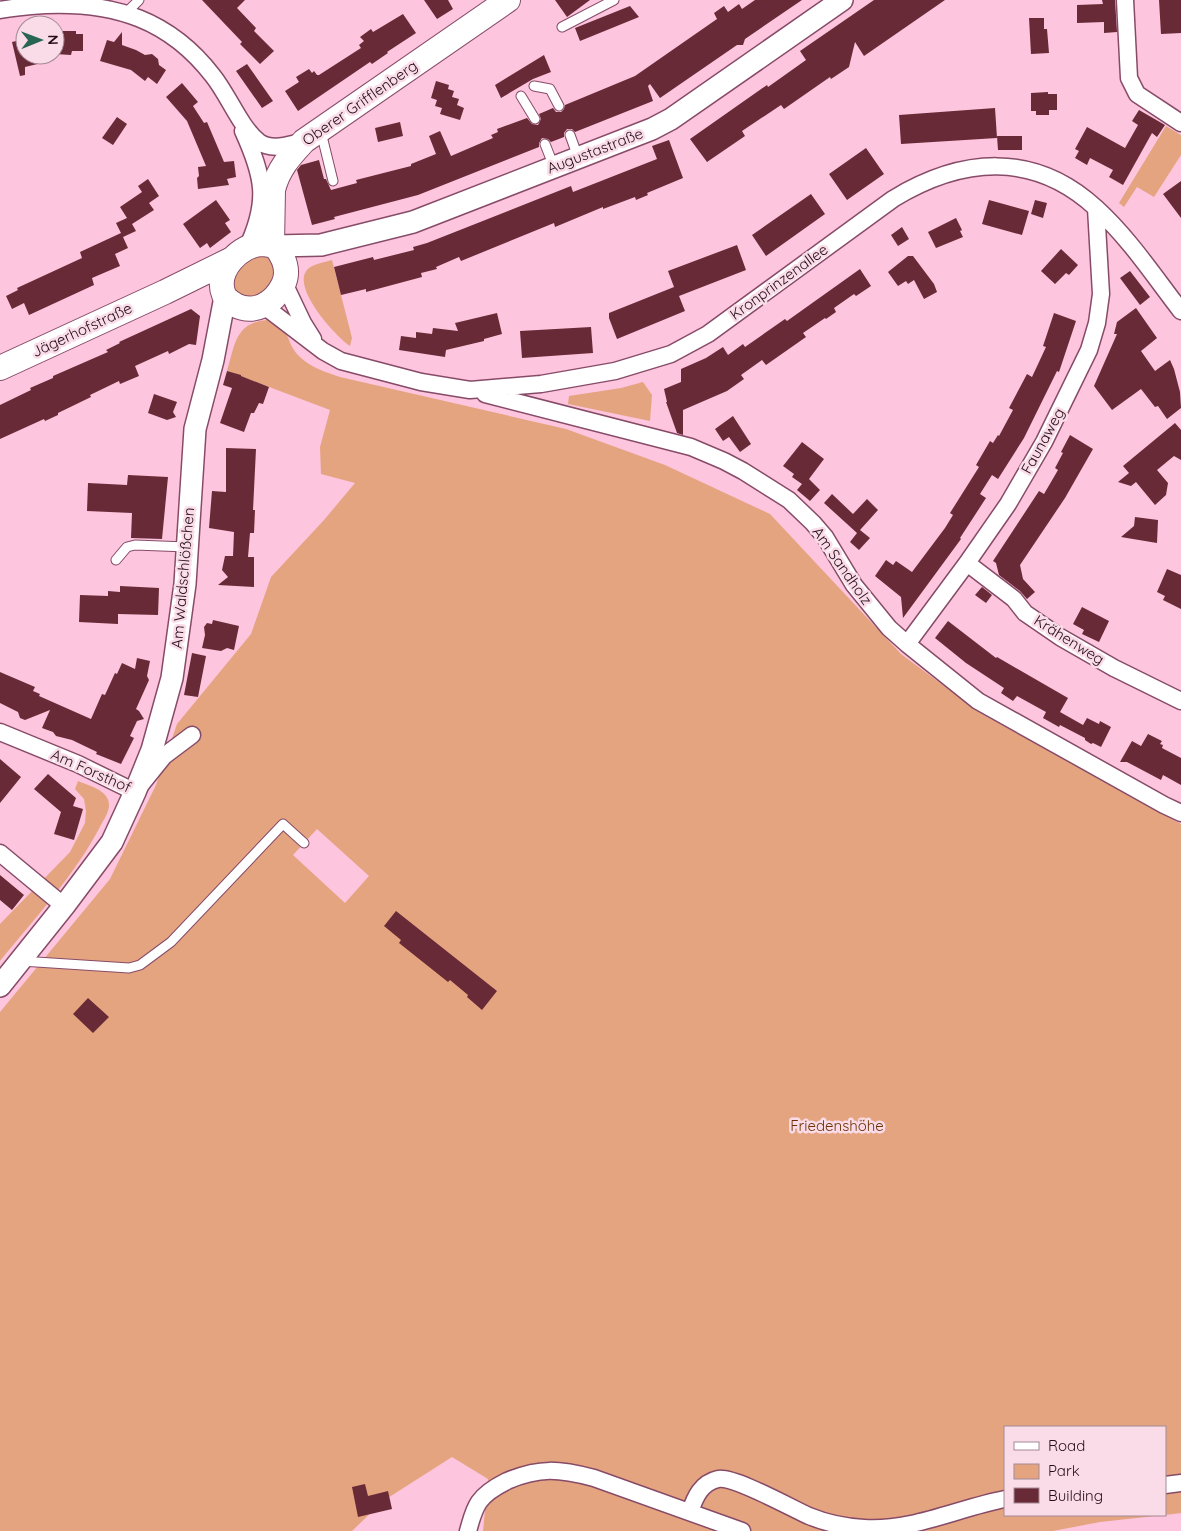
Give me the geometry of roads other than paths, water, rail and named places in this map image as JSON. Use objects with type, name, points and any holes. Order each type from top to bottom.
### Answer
[{"type":"main road","name":"Oberer Grifflenberg","points":[[274,245],[273,190],[283,165],[312,135],[508,0]]},
{"type":"main road","points":[[258,244],[274,245],[285,261],[285,276],[276,296],[238,301],[224,272],[240,254],[258,244]]},
{"type":"main road","name":"Jägerhofstraße","points":[[0,368],[165,292],[240,254]]},
{"type":"main road","name":"Jägerhofstraße","points":[[165,292],[195,289],[238,301]]},
{"type":"street","name":"Augustastraße","points":[[274,245],[321,245],[413,222],[652,128],[671,119],[842,0]]},
{"type":"street","points":[[1125,0],[1129,78],[1132,88],[1137,94],[1181,123]]},
{"type":"street","points":[[0,10],[70,4],[106,8],[126,13],[174,37],[200,60],[225,93],[246,128],[260,142],[281,147],[312,135]]},
{"type":"street","points":[[225,93],[253,152],[261,179],[261,208],[254,233],[240,254]]},
{"type":"street","name":"Kronprinzenallee","points":[[285,276],[303,323],[317,345],[323,351],[341,360],[421,382],[470,390],[541,384],[615,371],[671,354],[708,334],[893,199],[929,179],[968,168],[997,166],[1046,175],[1066,185],[1096,208],[1137,252],[1181,311]]},
{"type":"street","name":"Faunaweg","points":[[907,644],[967,564],[1008,504],[1044,442],[1089,350],[1097,323],[1101,294],[1096,208]]},
{"type":"street","name":"Augustastraße","points":[[285,276],[321,245]]},
{"type":"street","name":"Kronprinzenallee","points":[[238,301],[317,345]]},
{"type":"street","name":"Am Waldschlößchen","points":[[0,986],[112,842],[152,750],[172,678],[185,584],[195,429],[213,360],[238,301]]},
{"type":"street","name":"Am Sandholz","points":[[470,390],[691,447],[744,471],[778,492],[813,523],[825,537],[866,602],[889,628],[978,700],[1181,813]]},
{"type":"street","name":"Krähenweg","points":[[967,564],[1014,599],[1025,613],[1060,637],[1114,668],[1181,701]]},
{"type":"street","name":"Am Forsthof","points":[[0,732],[78,764],[135,792],[164,756],[192,735]]},
{"type":"street","points":[[0,853],[64,906]]},
{"type":"street","points":[[468,1531],[472,1515],[480,1500],[496,1486],[525,1473],[549,1470],[570,1472],[594,1478],[742,1531]]},
{"type":"street","points":[[690,1512],[694,1498],[705,1484],[720,1479],[738,1483],[810,1516],[837,1524],[866,1528],[904,1527],[1004,1499]]},
{"type":"street","points":[[1166,1485],[1181,1483]]},
{"type":"lane","points":[[126,13],[139,0]]},
{"type":"lane","points":[[562,27],[614,0]]},
{"type":"lane","points":[[534,86],[550,89],[559,106]]},
{"type":"lane","points":[[521,96],[535,119]]},
{"type":"lane","points":[[312,135],[333,181]]},
{"type":"lane","points":[[570,135],[578,157]]},
{"type":"lane","points":[[545,144],[554,167]]},
{"type":"lane","points":[[116,560],[127,547],[136,545],[187,547]]},
{"type":"lane","points":[[20,961],[130,968],[140,965],[171,942],[283,824],[304,843]]},
{"type":"park label","name":"Friedenshöhe","points":[[837,1126]]}]
